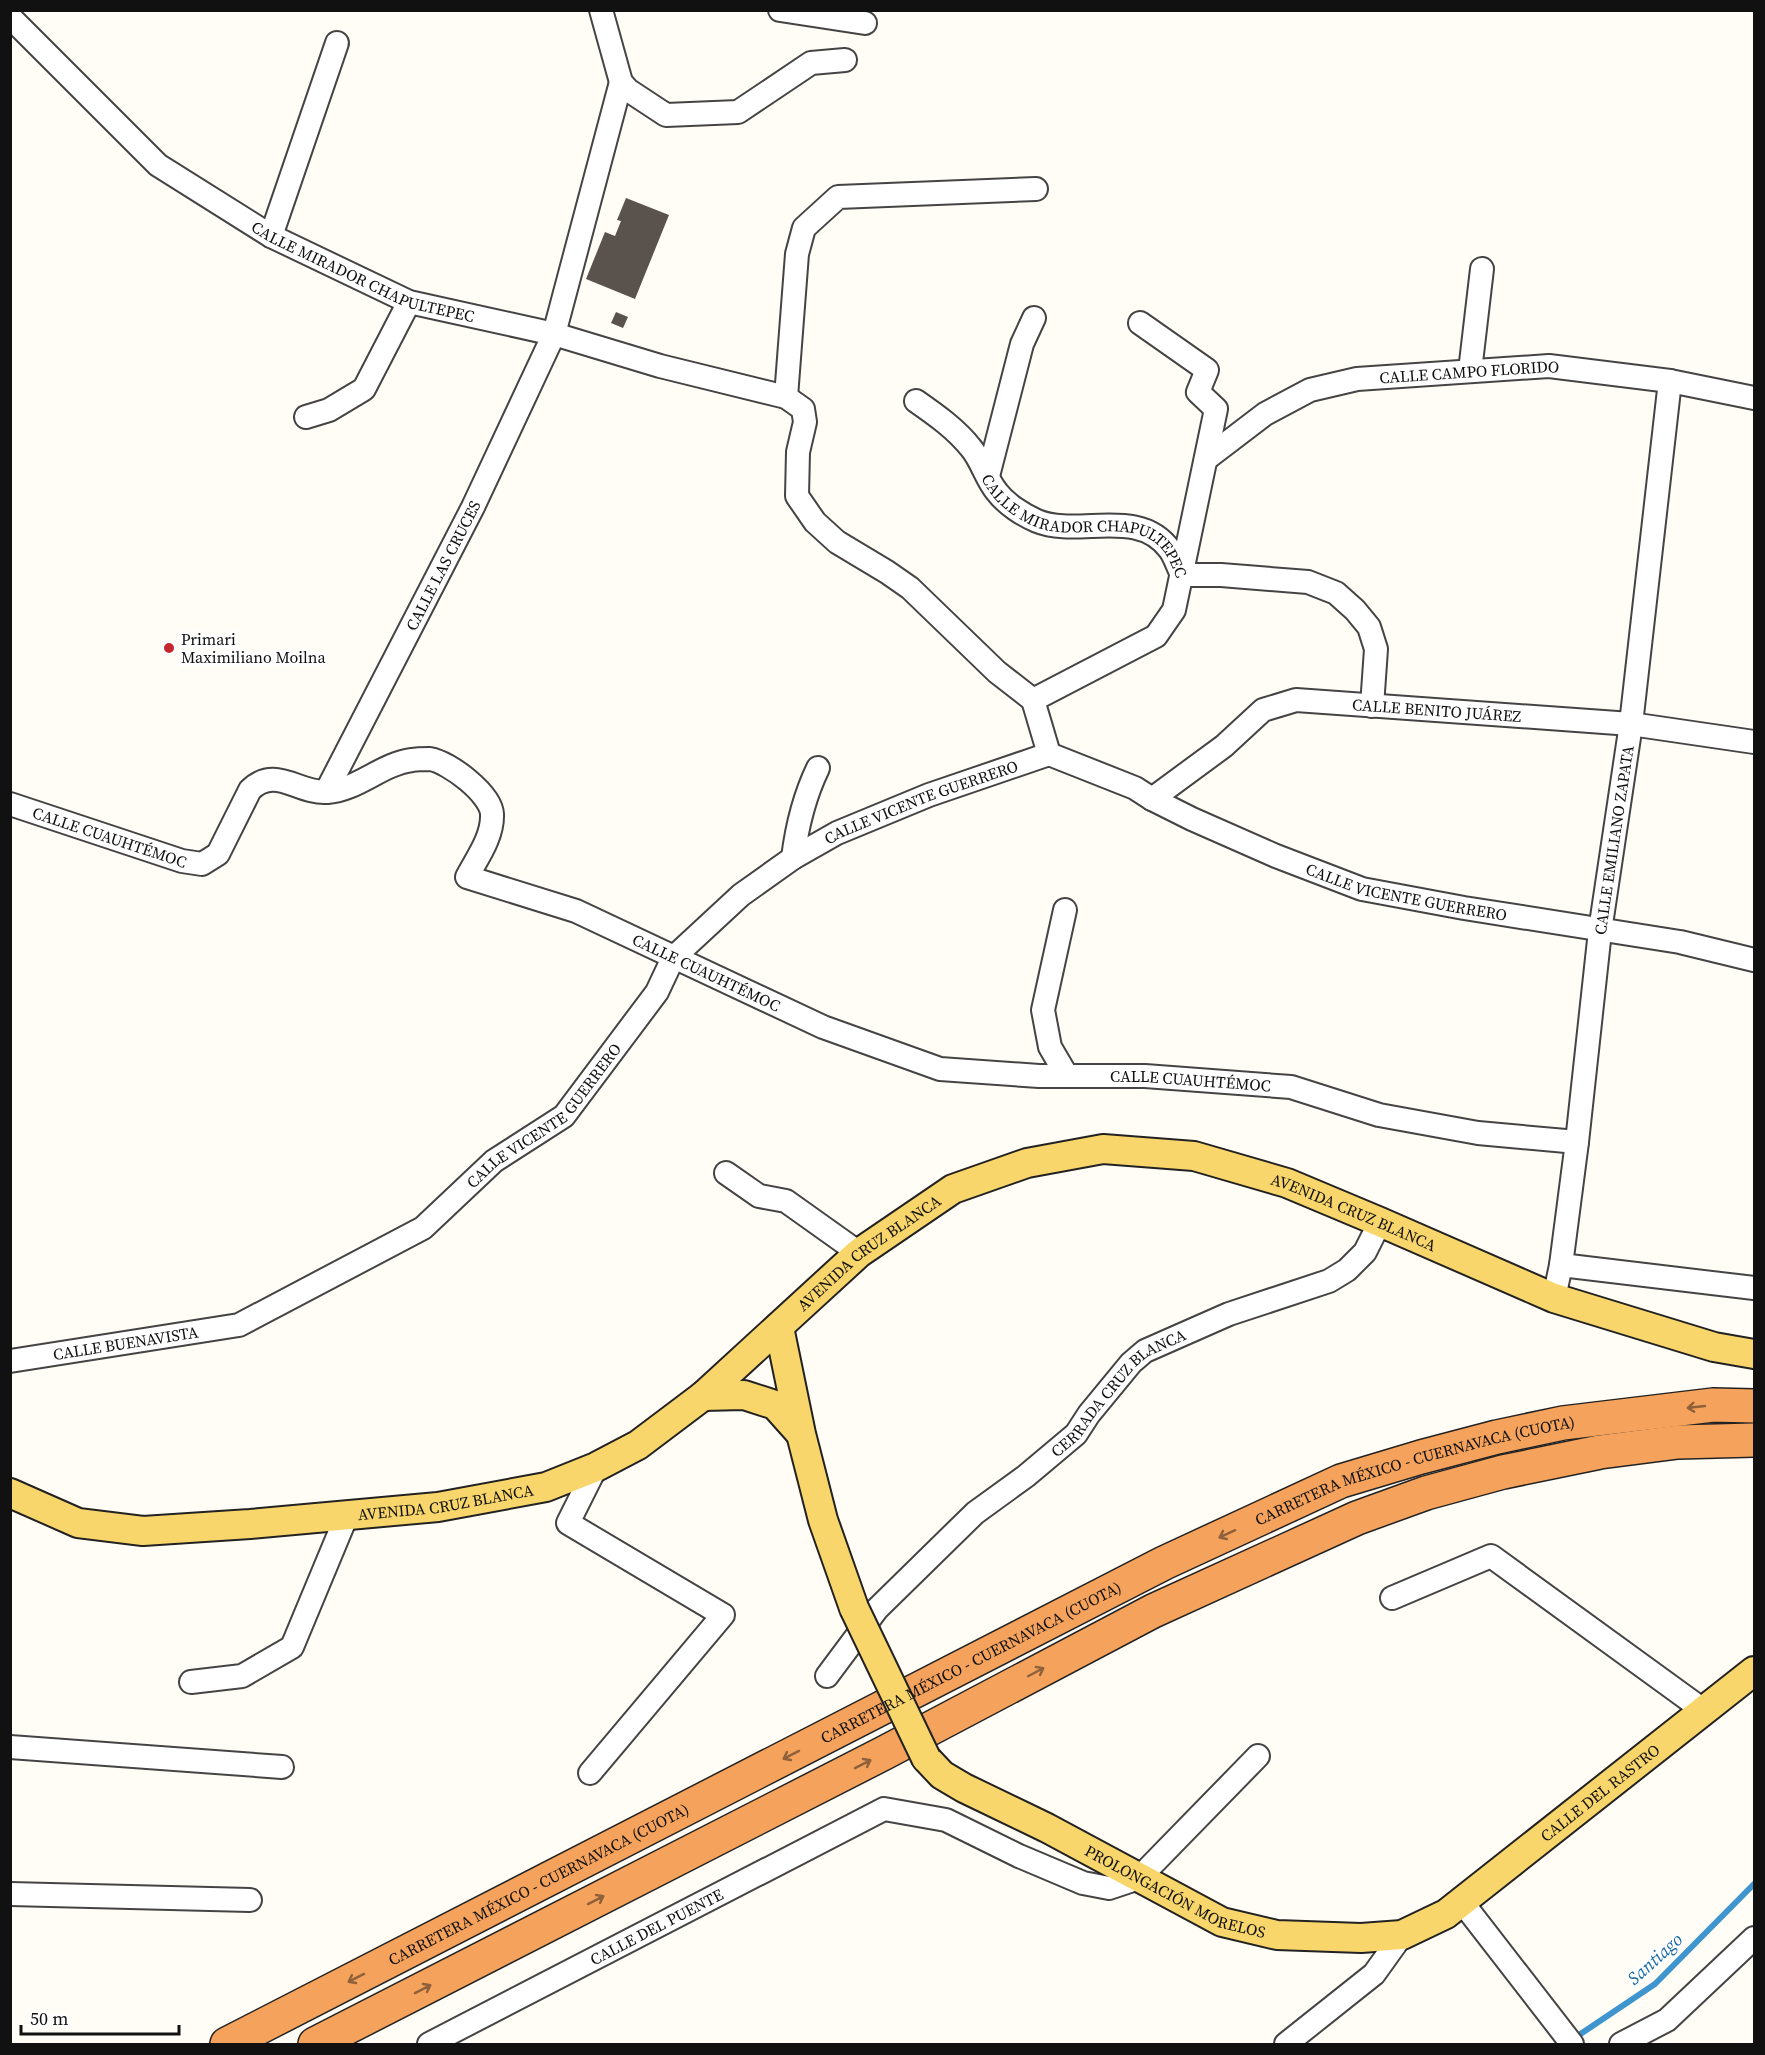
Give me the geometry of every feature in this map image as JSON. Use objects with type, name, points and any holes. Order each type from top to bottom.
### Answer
[{"type":"highway","name":"CARRETERA MÉXICO - CUERNAVACA (CUOTA)","points":[[227,2044],[1164,1563],[1341,1481],[1497,1437],[1563,1423],[1713,1405],[1755,1406]]},
{"type":"highway","name":"CARRETERA MÉXICO - CUERNAVACA (CUOTA)","points":[[315,2044],[885,1753],[1153,1611],[1357,1518],[1426,1494],[1503,1472],[1600,1452],[1678,1442],[1755,1440]]},
{"type":"main road","name":"AVENIDA CRUZ BLANCA","points":[[10,1493],[78,1523],[143,1531],[438,1507],[546,1487],[596,1467],[638,1445],[703,1396],[859,1253],[953,1189],[1027,1163],[1103,1149],[1194,1156],[1287,1183],[1554,1298],[1714,1347],[1755,1354]]},
{"type":"main road","points":[[779,1327],[801,1434],[823,1520],[865,1608]]},
{"type":"main road","points":[[703,1396],[744,1395],[775,1405],[801,1434]]},
{"type":"main road","name":"PROLONGACIÓN MORELOS","points":[[865,1608],[926,1758],[942,1775],[1047,1828],[1222,1922],[1277,1935],[1361,1938],[1402,1935],[1454,1908]]},
{"type":"main road","name":"CALLE DEL RASTRO","points":[[1454,1908],[1755,1671]]},
{"type":"street","points":[[601,10],[621,82],[628,90],[666,115],[738,112],[811,63],[844,60]]},
{"type":"street","points":[[780,10],[865,23]]},
{"type":"street","name":"CALLE MIRADOR CHAPULTEPEC","points":[[10,16],[158,165],[271,236],[409,302],[554,334],[660,366],[786,397]]},
{"type":"street","points":[[271,236],[337,43]]},
{"type":"street","name":"CALLE LAS CRUCES","points":[[326,792],[473,507],[554,334],[621,82]]},
{"type":"street","points":[[1036,189],[838,197],[804,228],[797,254],[786,397],[803,409],[805,422],[798,452],[797,496],[814,522],[837,542],[910,588],[997,672],[1033,700],[1049,754]]},
{"type":"street","points":[[1470,371],[1482,269]]},
{"type":"street","points":[[306,417],[328,410],[364,389],[409,302]]},
{"type":"street","points":[[988,476],[1022,344],[1034,318]]},
{"type":"street","points":[[1033,700],[1156,636],[1174,610],[1216,409],[1198,392],[1208,370],[1140,324]]},
{"type":"street","name":"CALLE CAMPO FLORIDO","points":[[1206,459],[1265,414],[1310,390],[1357,379],[1549,366],[1670,381],[1755,398]]},
{"type":"street","name":"CALLE EMILIANO ZAPATA","points":[[1554,1298],[1561,1265],[1577,1142],[1600,931],[1631,724],[1670,381]]},
{"type":"street","name":"CALLE MIRADOR CHAPULTEPEC","points":[[916,401],[946,422],[972,449],[997,492],[1003,498],[1038,522],[1074,527],[1126,525],[1156,536],[1170,550],[1182,574],[1308,582],[1335,593],[1370,627],[1376,649],[1372,706]]},
{"type":"street","name":"CALLE BENITO JUÁREZ","points":[[1152,799],[1224,747],[1263,710],[1296,700],[1631,724],[1755,742]]},
{"type":"street","name":"CALLE VICENTE GUERRERO","points":[[239,1325],[423,1228],[494,1161],[564,1116],[657,992],[673,958],[741,895],[793,858],[837,833],[929,795],[1049,754],[1135,788],[1152,799],[1276,856],[1362,888],[1600,931],[1680,942],[1755,960]]},
{"type":"street","name":"CALLE CUAUHTÉMOC","points":[[10,804],[182,861],[202,864],[218,854],[250,790],[259,781],[271,779],[326,792],[352,786],[410,760],[431,759],[454,769],[487,799],[492,813],[489,835],[467,877],[576,911],[823,1027],[940,1070],[1039,1076],[1145,1076],[1291,1087],[1379,1115],[1478,1133],[1577,1142]]},
{"type":"street","points":[[793,858],[798,822],[809,786],[818,768]]},
{"type":"street","points":[[1065,910],[1043,1010],[1050,1047],[1067,1076]]},
{"type":"street","points":[[726,1173],[759,1196],[786,1201],[859,1253]]},
{"type":"street","name":"CERRADA CRUZ BLANCA","points":[[827,1676],[865,1608],[975,1513],[1026,1476],[1076,1434],[1089,1414],[1131,1363],[1145,1351],[1229,1314],[1329,1281],[1347,1270],[1365,1252],[1380,1222]]},
{"type":"street","points":[[1561,1265],[1755,1288]]},
{"type":"street","name":"CALLE BUENAVISTA","points":[[10,1361],[239,1325]]},
{"type":"street","points":[[590,1773],[723,1615],[568,1523],[596,1467]]},
{"type":"street","points":[[191,1682],[242,1676],[292,1647],[347,1515]]},
{"type":"street","points":[[1392,1598],[1491,1556],[1703,1710]]},
{"type":"street","points":[[10,1747],[282,1767]]},
{"type":"street","points":[[1139,1878],[1258,1756]]},
{"type":"street","name":"CALLE DEL PUENTE","points":[[429,2044],[885,1809],[946,1820],[1083,1884],[1109,1888],[1139,1878]]},
{"type":"street","points":[[10,1894],[250,1900]]},
{"type":"street","points":[[1454,1908],[1568,2039]]},
{"type":"street","points":[[1286,2044],[1374,1974],[1402,1935]]},
{"type":"street","points":[[1621,2044],[1667,2020],[1755,1938]]},
{"type":"building","points":[[626,198],[669,215],[635,299],[586,279],[605,232],[615,236],[621,221],[617,220]]},
{"type":"building","points":[[616,312],[628,317],[623,328],[611,323]]},
{"type":"waterway","name":"Santiago","points":[[1573,2039],[1655,1984],[1754,1884]]},
{"type":"place","name":"Primari Maximiliano Moilna","points":[[169,648]]}]
